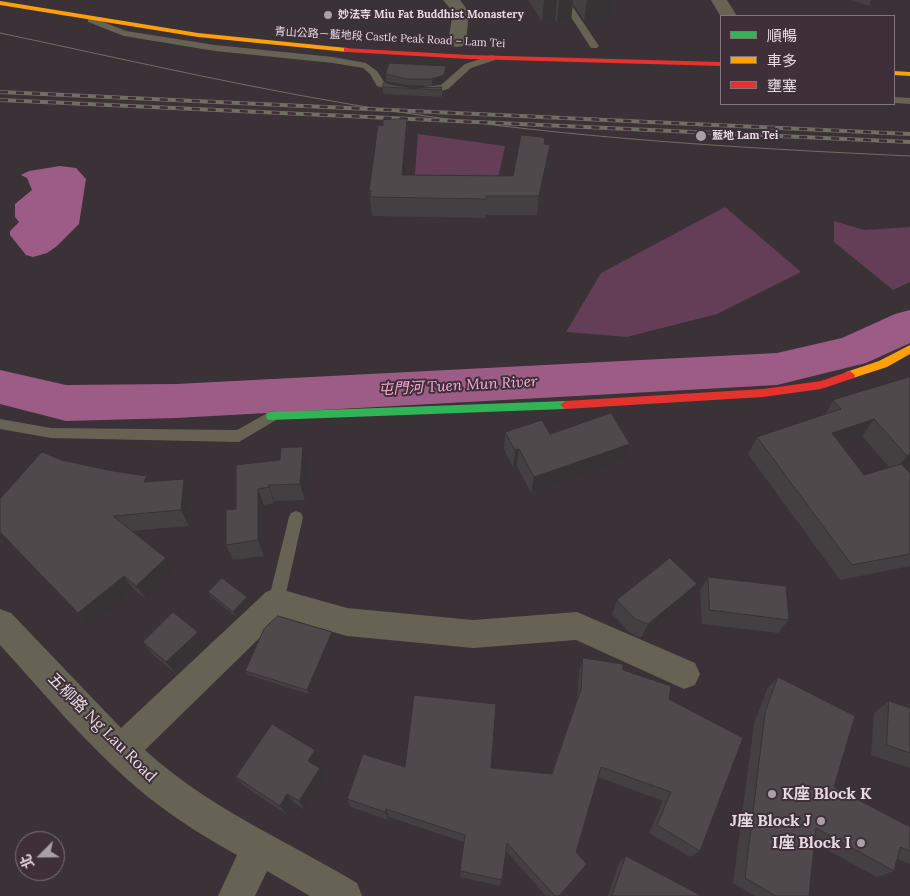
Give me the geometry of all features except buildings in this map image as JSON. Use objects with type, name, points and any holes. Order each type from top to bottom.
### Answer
[{"type":"main road","name":"青山公路－藍地段 Castle Peak Road – Lam Tei","points":[[0,3],[88,19],[238,40],[316,48],[497,57],[720,64]]},
{"type":"main road","points":[[895,73],[910,74]]},
{"type":"main road","points":[[271,416],[576,405],[763,393],[821,385],[884,364],[910,349]]},
{"type":"street","points":[[451,0],[461,12],[455,42]]},
{"type":"street","points":[[719,0],[728,15]]},
{"type":"street","points":[[121,750],[276,602],[347,622],[473,634],[577,626],[684,674]]},
{"type":"street","name":"五柳路 Ng Lau Road","points":[[0,623],[121,750],[158,783],[187,804],[344,896]]},
{"type":"street","points":[[236,896],[260,847]]},
{"type":"lane","points":[[564,0],[594,46]]},
{"type":"lane","points":[[88,19],[124,33],[215,48],[333,60],[366,66],[374,73],[380,84],[391,88],[434,90],[448,87],[464,69],[478,61],[497,57]]},
{"type":"lane","points":[[895,100],[910,101]]},
{"type":"lane","points":[[0,424],[51,433],[239,436],[271,416]]},
{"type":"lane","points":[[276,602],[296,517]]},
{"type":"shaded area","points":[[418,134],[505,146],[496,188],[414,187]]},
{"type":"shaded area","points":[[60,166],[76,168],[86,179],[79,224],[57,246],[47,253],[33,257],[26,255],[10,235],[10,231],[19,222],[15,217],[15,204],[32,190],[27,178],[21,175],[29,171]]},
{"type":"shaded area","points":[[725,207],[801,272],[717,314],[627,337],[566,332],[601,273]]},
{"type":"shaded area","points":[[834,221],[864,230],[910,227],[910,282],[893,290],[834,242]]},
{"type":"waterway","name":"屯門河 Tuen Mun River","points":[[0,387],[66,403],[176,401],[777,369],[851,352],[910,325]]},
{"type":"tram line","points":[[0,33],[299,95],[462,121],[654,141],[910,156]]},
{"type":"railway","points":[[0,92],[910,134]]},
{"type":"railway","points":[[0,100],[910,142]]},
{"type":"traffic: fast","points":[[271,416],[565,405]]},
{"type":"traffic: slow","points":[[0,3],[198,35],[347,50]]},
{"type":"traffic: slow","points":[[895,73],[910,74]]},
{"type":"traffic: slow","points":[[850,375],[883,364],[910,349]]},
{"type":"traffic: jam","points":[[347,50],[469,57],[720,64]]},
{"type":"traffic: jam","points":[[565,405],[763,393],[821,385],[850,375]]},
{"type":"place","name":"妙法寺 Miu Fat Buddhist Monastery","points":[[328,15]]},
{"type":"place","name":"藍地 Lam Tei","points":[[701,136]]},
{"type":"place","name":"K座 Block K","points":[[772,794]]},
{"type":"place","name":"J座 Block J","points":[[821,821]]},
{"type":"place","name":"I座 Block I","points":[[861,843]]}]
